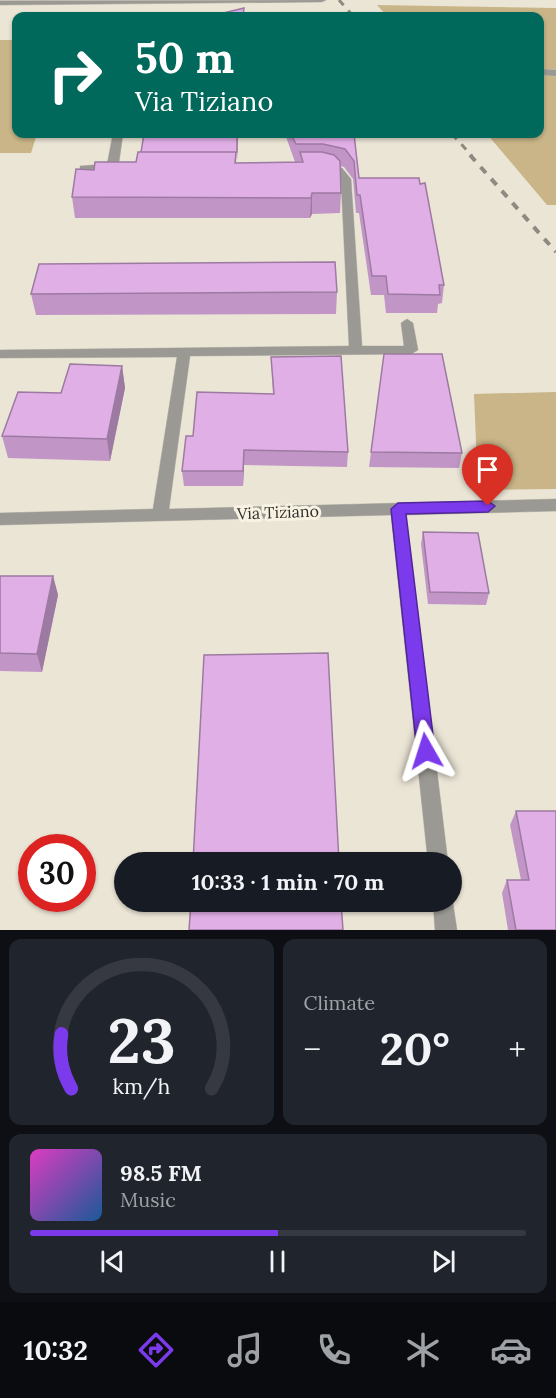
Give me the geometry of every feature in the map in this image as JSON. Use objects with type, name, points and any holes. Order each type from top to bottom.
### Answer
[{"type":"street","points":[[0,3],[322,0]]},
{"type":"street","points":[[84,168],[118,167],[118,138]]},
{"type":"street","points":[[310,167],[338,170],[346,179],[356,351]]},
{"type":"street","points":[[0,354],[411,350],[407,322]]},
{"type":"street","points":[[160,515],[184,353]]},
{"type":"street","name":"Via Tiziano","points":[[0,519],[556,505]]},
{"type":"street","points":[[398,509],[437,852]]},
{"type":"street","points":[[444,912],[446,930]]},
{"type":"shaded area","points":[[377,5],[556,8],[556,205],[547,205],[490,138],[544,138],[544,12],[383,12]]},
{"type":"shaded area","points":[[0,40],[12,40],[12,138],[36,138],[31,153],[0,153]]},
{"type":"shaded area","points":[[556,392],[556,489],[478,490],[474,394]]},
{"type":"building","points":[[244,8],[244,12],[228,12]]},
{"type":"building","points":[[143,138],[237,138],[237,152],[141,152]]},
{"type":"building","points":[[293,138],[354,138],[359,178],[419,178],[420,184],[425,183],[444,285],[439,285],[440,295],[388,294],[386,276],[372,276],[360,195],[357,195],[354,161],[345,149],[323,144],[296,144]]},
{"type":"building","points":[[138,152],[236,152],[235,163],[303,162],[300,152],[322,152],[334,155],[340,161],[341,193],[312,193],[311,198],[72,197],[76,169],[94,170],[95,162],[136,162]]},
{"type":"building","points":[[335,262],[337,292],[31,294],[39,264]]},
{"type":"building","points":[[384,354],[442,354],[462,453],[371,452]]},
{"type":"building","points":[[341,356],[348,452],[244,450],[243,471],[182,471],[186,436],[193,436],[197,392],[274,394],[271,357]]},
{"type":"building","points":[[70,364],[122,366],[107,439],[2,436],[18,392],[61,393]]},
{"type":"building","points":[[423,532],[478,533],[489,593],[430,592]]},
{"type":"building","points":[[0,576],[53,576],[37,654],[0,653]]},
{"type":"building","points":[[328,653],[338,852],[194,852],[204,655]]},
{"type":"building","points":[[516,811],[556,811],[556,930],[516,930],[507,880],[529,880]]},
{"type":"building","points":[[190,912],[342,912],[343,930],[189,930]]},
{"type":"railway","points":[[339,0],[350,12]]},
{"type":"railway","points":[[456,138],[472,156]]},
{"type":"railway","points":[[470,155],[556,252]]},
{"type":"route","points":[[426,751],[398,509],[488,506]]}]
